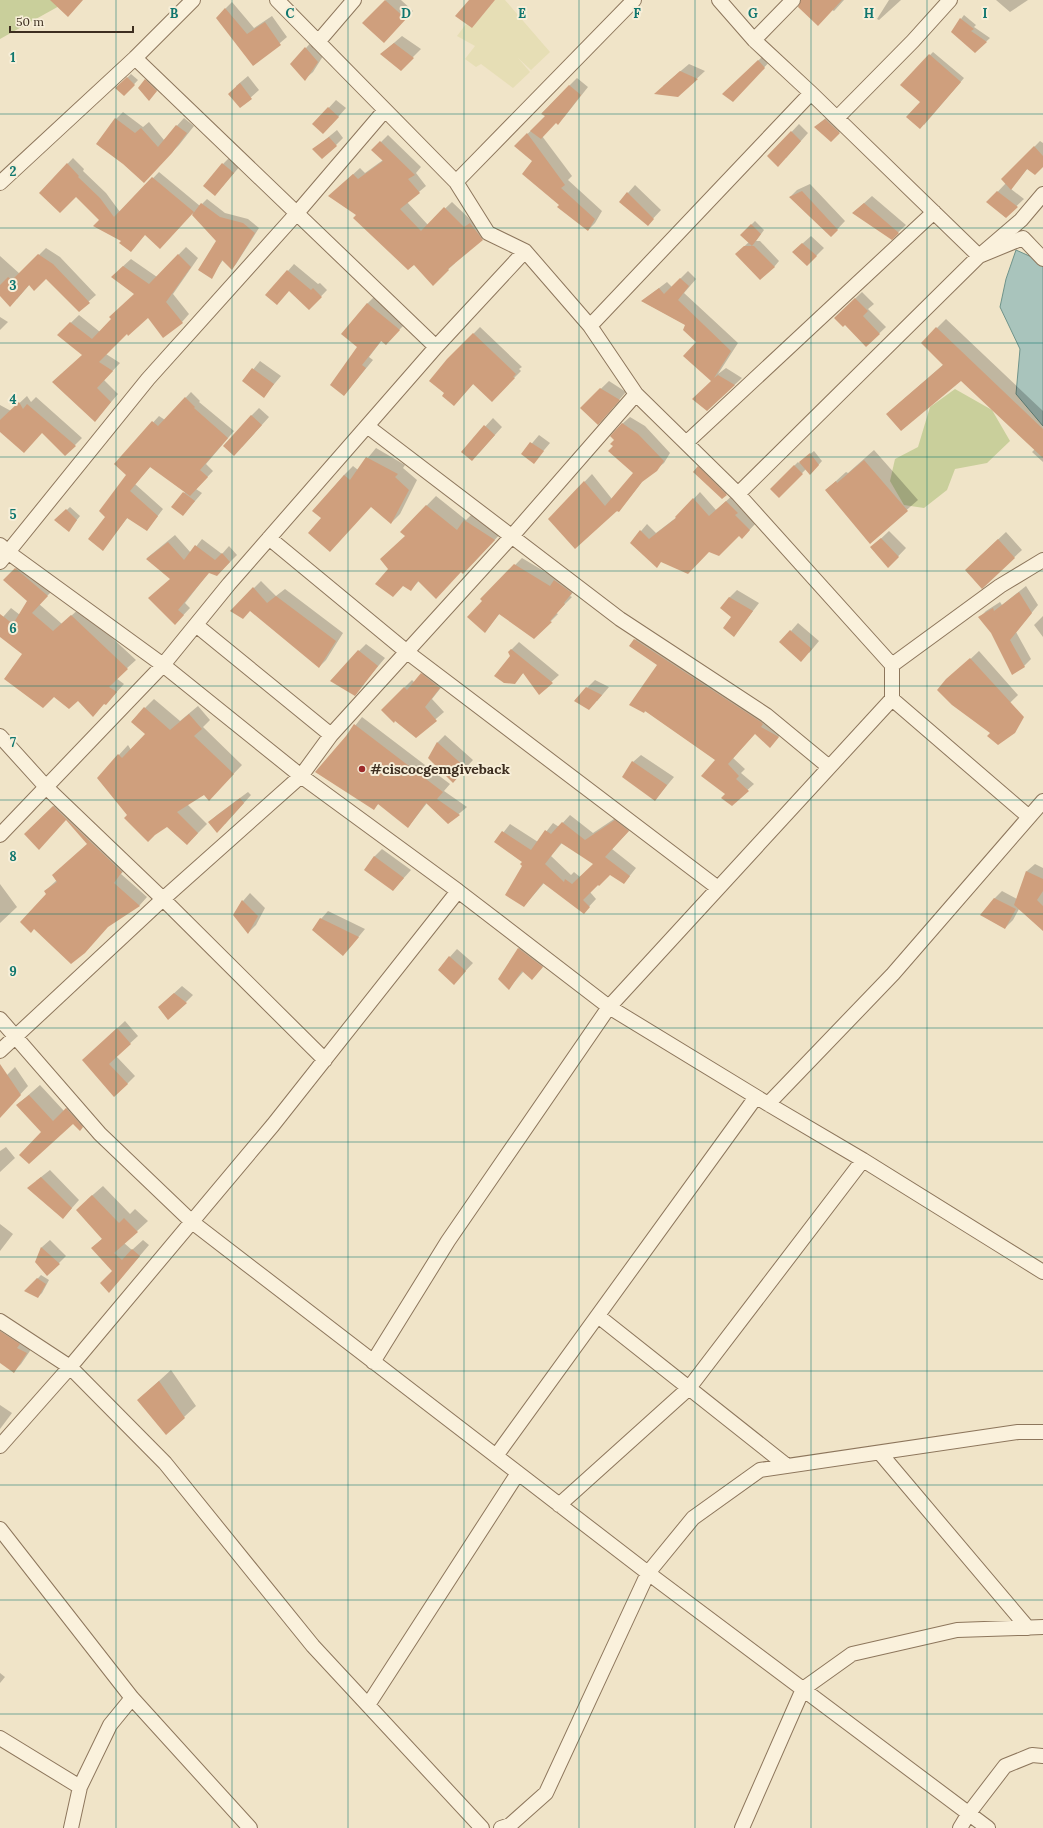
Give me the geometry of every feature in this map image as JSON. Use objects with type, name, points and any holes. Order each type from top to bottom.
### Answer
[{"type":"street","points":[[0,183],[135,58],[193,0]]},
{"type":"street","points":[[277,0],[456,182],[488,233],[525,251],[590,326],[636,394],[738,494],[892,665],[892,699],[609,1007],[448,1241],[373,1362]]},
{"type":"street","points":[[318,42],[354,0]]},
{"type":"street","points":[[456,182],[634,0]]},
{"type":"street","points":[[719,0],[754,40],[811,93],[979,256]]},
{"type":"street","points":[[754,40],[793,0]]},
{"type":"street","points":[[837,118],[913,41],[950,0]]},
{"type":"street","points":[[135,58],[436,347]]},
{"type":"street","points":[[590,326],[811,93]]},
{"type":"street","points":[[385,110],[297,213],[148,379],[3,553],[163,665],[301,776],[458,891],[609,1007],[762,1101],[863,1160],[1043,1272]]},
{"type":"street","points":[[738,494],[979,256],[1021,220],[1043,194]]},
{"type":"street","points":[[686,443],[934,212]]},
{"type":"street","points":[[979,256],[1024,238],[1043,259]]},
{"type":"street","points":[[0,835],[47,788],[163,665],[229,584],[436,347],[525,251]]},
{"type":"street","points":[[0,1051],[163,899],[301,776],[331,735],[512,536],[636,394]]},
{"type":"street","points":[[367,426],[620,619],[766,715],[830,767]]},
{"type":"street","points":[[269,538],[407,652],[718,888]]},
{"type":"street","points":[[892,665],[1000,586],[1043,560]]},
{"type":"street","points":[[196,625],[331,735]]},
{"type":"street","points":[[496,1456],[598,1316],[762,1101],[893,974],[1038,809],[892,699]]},
{"type":"street","points":[[0,736],[47,788],[163,899],[325,1060]]},
{"type":"street","points":[[0,1446],[70,1367],[273,1125],[458,891]]},
{"type":"street","points":[[0,1019],[14,1037],[100,1134],[192,1222],[648,1573],[988,1828]]},
{"type":"street","points":[[559,1505],[689,1388],[863,1160]]},
{"type":"street","points":[[598,1316],[786,1465]]},
{"type":"street","points":[[0,1321],[70,1367],[165,1463],[313,1646],[482,1828]]},
{"type":"street","points":[[501,1828],[510,1825],[546,1793],[648,1573],[693,1518],[760,1470],[1018,1432],[1043,1432]]},
{"type":"street","points":[[880,1453],[1028,1628]]},
{"type":"street","points":[[368,1705],[518,1473]]},
{"type":"street","points":[[0,1529],[132,1698],[250,1828]]},
{"type":"street","points":[[742,1828],[803,1688],[852,1654],[956,1630],[1043,1627]]},
{"type":"street","points":[[71,1828],[80,1788],[110,1725],[132,1698]]},
{"type":"street","points":[[0,1738],[80,1788]]},
{"type":"street","points":[[960,1828],[969,1813],[1005,1766],[1032,1755],[1043,1756]]},
{"type":"shaded area","points":[[495,0],[505,0],[550,52],[531,70],[518,58],[530,72],[513,88],[481,64],[476,67],[465,59],[475,46],[457,36],[466,24],[472,28]]},
{"type":"green space","points":[[0,0],[70,0],[0,39]]},
{"type":"green space","points":[[955,389],[992,410],[1010,441],[987,463],[955,469],[947,490],[924,508],[904,505],[890,481],[895,459],[918,447],[930,407]]},
{"type":"water","points":[[1016,250],[1036,259],[1043,267],[1043,426],[1016,394],[1020,349],[1000,307],[1006,279]]},
{"type":"building","points":[[50,0],[83,0],[68,17]]},
{"type":"building","points":[[385,0],[406,19],[384,43],[362,23]]},
{"type":"building","points":[[469,0],[495,0],[472,28],[455,16]]},
{"type":"building","points":[[801,0],[842,0],[818,26],[798,7]]},
{"type":"building","points":[[225,8],[247,34],[265,22],[281,45],[253,66],[216,18]]},
{"type":"building","points":[[960,18],[974,29],[971,31],[987,42],[975,53],[951,32]]},
{"type":"building","points":[[394,43],[414,58],[401,71],[380,54]]},
{"type":"building","points":[[305,47],[318,62],[305,81],[290,64]]},
{"type":"building","points":[[929,54],[961,82],[920,129],[906,117],[920,102],[900,85]]},
{"type":"building","points":[[758,60],[765,68],[733,102],[722,94]]},
{"type":"building","points":[[680,71],[698,79],[678,97],[654,94]]},
{"type":"building","points":[[127,77],[135,85],[124,96],[115,88]]},
{"type":"building","points":[[145,79],[157,91],[149,101],[138,88]]},
{"type":"building","points":[[240,83],[252,99],[240,108],[228,94]]},
{"type":"building","points":[[569,85],[581,95],[558,125],[556,123],[541,139],[530,131],[545,116],[541,114]]},
{"type":"building","points":[[328,107],[339,117],[323,134],[312,124]]},
{"type":"building","points":[[115,118],[135,133],[141,128],[158,147],[176,125],[187,133],[172,153],[144,183],[123,164],[96,144]]},
{"type":"building","points":[[825,119],[840,133],[831,142],[814,127]]},
{"type":"building","points":[[791,131],[801,141],[778,167],[767,156]]},
{"type":"building","points":[[527,133],[565,185],[561,188],[595,219],[588,231],[557,207],[559,205],[522,174],[532,161],[514,146]]},
{"type":"building","points":[[329,137],[337,146],[322,159],[312,149]]},
{"type":"building","points":[[380,141],[415,175],[408,179],[420,193],[400,209],[421,231],[444,207],[464,227],[470,223],[483,240],[448,269],[449,270],[433,286],[414,265],[408,270],[353,218],[356,215],[328,196],[353,174],[358,179],[383,161],[371,150]]},
{"type":"building","points":[[1034,146],[1043,156],[1043,167],[1035,175],[1027,169],[1011,190],[1001,179]]},
{"type":"building","points":[[67,163],[79,176],[78,177],[100,198],[114,217],[152,177],[194,212],[160,249],[145,235],[131,252],[119,243],[121,241],[93,226],[99,220],[76,197],[60,213],[39,193]]},
{"type":"building","points":[[222,163],[234,173],[215,196],[203,186]]},
{"type":"building","points":[[802,191],[838,230],[831,237],[789,197]]},
{"type":"building","points":[[997,191],[1018,207],[1006,218],[986,202]]},
{"type":"building","points":[[627,192],[654,219],[648,226],[619,202]]},
{"type":"building","points":[[201,203],[220,217],[243,223],[255,233],[232,270],[222,260],[212,279],[198,270],[216,241],[192,215]]},
{"type":"building","points":[[864,203],[899,233],[892,240],[852,213]]},
{"type":"building","points":[[751,224],[761,234],[752,246],[740,235]]},
{"type":"building","points":[[802,243],[817,256],[807,266],[792,252]]},
{"type":"building","points":[[744,246],[754,246],[775,267],[760,280],[735,254]]},
{"type":"building","points":[[38,254],[53,264],[90,303],[79,312],[46,279],[34,291],[29,285],[10,307],[0,296],[0,285],[8,277],[12,280]]},
{"type":"building","points":[[178,254],[191,267],[166,302],[183,323],[163,338],[148,318],[128,336],[127,334],[99,362],[113,371],[97,388],[111,402],[95,422],[52,382],[82,355],[57,335],[70,322],[92,339],[111,319],[109,317],[134,294],[111,277],[123,266],[149,284]]},
{"type":"building","points":[[287,270],[311,290],[313,288],[322,297],[309,310],[289,291],[277,305],[265,295]]},
{"type":"building","points":[[680,278],[689,286],[678,300],[731,351],[714,378],[718,375],[735,385],[707,411],[692,399],[711,381],[683,356],[696,342],[683,330],[685,325],[641,301],[659,288],[664,294]]},
{"type":"building","points":[[855,298],[868,311],[863,316],[880,334],[866,347],[845,325],[843,327],[834,318]]},
{"type":"building","points":[[367,303],[400,330],[386,345],[381,341],[362,365],[366,368],[344,396],[330,385],[357,347],[341,334]]},
{"type":"building","points":[[936,327],[1043,429],[1043,458],[961,381],[901,431],[886,414],[943,365],[921,343]]},
{"type":"building","points":[[473,333],[516,374],[513,377],[515,378],[492,402],[473,384],[454,406],[442,396],[444,393],[429,381],[447,359]]},
{"type":"building","points":[[252,368],[274,384],[264,398],[242,381]]},
{"type":"building","points":[[600,388],[620,400],[598,425],[580,408]]},
{"type":"building","points":[[185,397],[195,407],[194,408],[228,438],[200,470],[208,477],[190,496],[150,467],[130,491],[158,516],[147,531],[127,518],[103,551],[88,539],[105,517],[99,511],[126,475],[114,464],[152,421],[158,426]]},
{"type":"building","points":[[19,402],[23,409],[27,404],[76,446],[65,456],[42,433],[24,453],[0,432],[0,420]]},
{"type":"building","points":[[251,415],[262,425],[234,456],[223,446]]},
{"type":"building","points":[[622,423],[638,434],[664,461],[657,471],[642,482],[619,512],[617,511],[575,549],[548,519],[584,481],[605,506],[633,473],[608,451],[613,446],[610,444],[614,440],[610,436]]},
{"type":"building","points":[[484,425],[495,435],[472,461],[461,452]]},
{"type":"building","points":[[530,442],[544,451],[534,464],[521,454]]},
{"type":"building","points":[[810,453],[819,465],[810,475],[799,462]]},
{"type":"building","points":[[366,457],[398,474],[395,477],[409,490],[391,524],[371,507],[330,552],[308,533],[321,518],[312,511],[344,475],[350,480]]},
{"type":"building","points":[[864,460],[908,511],[870,544],[825,490],[836,481],[837,483]]},
{"type":"building","points":[[794,465],[803,474],[779,498],[770,489]]},
{"type":"building","points":[[698,466],[727,495],[722,499],[693,472]]},
{"type":"building","points":[[183,492],[195,501],[183,516],[171,507]]},
{"type":"building","points":[[693,498],[709,516],[726,501],[738,513],[735,515],[750,530],[742,539],[739,536],[719,556],[709,552],[688,574],[661,562],[657,568],[630,543],[640,530],[649,539],[676,518],[675,517]]},
{"type":"building","points":[[426,505],[457,530],[464,520],[495,540],[463,574],[461,572],[436,599],[418,581],[411,591],[403,586],[393,597],[375,584],[388,569],[380,559],[405,536],[400,532]]},
{"type":"building","points":[[66,509],[77,520],[69,532],[54,520]]},
{"type":"building","points":[[881,538],[899,557],[888,568],[870,547]]},
{"type":"building","points":[[998,539],[1015,558],[982,589],[965,570]]},
{"type":"building","points":[[168,542],[184,560],[195,545],[215,560],[222,553],[230,562],[217,576],[209,573],[178,610],[184,615],[175,625],[148,598],[170,579],[146,559]]},
{"type":"building","points":[[514,564],[550,586],[554,580],[572,593],[564,603],[565,604],[550,621],[552,622],[534,639],[499,614],[485,633],[467,617],[482,601],[480,599]]},
{"type":"building","points":[[15,568],[48,596],[32,613],[53,631],[71,615],[128,669],[109,687],[117,692],[93,717],[78,701],[69,709],[54,697],[43,708],[4,679],[22,654],[0,637],[0,614],[13,624],[27,601],[3,580]]},
{"type":"building","points":[[253,587],[267,603],[276,596],[336,641],[319,668],[250,611],[243,619],[230,611]]},
{"type":"building","points":[[1019,592],[1032,613],[1010,640],[1025,667],[1012,675],[991,633],[978,617],[993,608],[994,611]]},
{"type":"building","points":[[729,597],[753,611],[734,637],[723,628],[731,617],[720,608]]},
{"type":"building","points":[[790,630],[812,649],[801,662],[779,642]]},
{"type":"building","points":[[634,639],[761,722],[763,724],[761,727],[779,737],[770,748],[755,734],[728,764],[739,776],[736,779],[749,791],[732,806],[721,798],[725,794],[701,776],[715,760],[645,711],[644,713],[629,705],[657,665],[629,646]]},
{"type":"building","points":[[511,649],[553,683],[539,695],[523,673],[515,684],[504,683],[494,676],[510,656],[508,652]]},
{"type":"building","points":[[358,650],[378,666],[355,696],[330,681]]},
{"type":"building","points":[[970,658],[1024,717],[1015,733],[998,745],[987,736],[990,733],[952,705],[937,690],[946,679]]},
{"type":"building","points":[[421,673],[440,688],[425,707],[437,721],[416,738],[395,721],[394,723],[381,710],[404,687],[407,690]]},
{"type":"building","points":[[586,687],[602,695],[589,710],[574,701]]},
{"type":"building","points":[[144,707],[170,730],[189,714],[202,729],[194,736],[234,774],[209,801],[204,795],[177,812],[198,833],[187,845],[167,827],[148,842],[124,818],[127,815],[97,778],[118,754],[122,758],[145,734],[131,722]]},
{"type":"building","name":"#ciscocgemgiveback","points":[[354,724],[443,792],[437,799],[460,815],[448,824],[426,803],[408,828],[378,804],[374,810],[315,772],[346,736]]},
{"type":"building","points":[[437,742],[466,768],[453,783],[428,758]]},
{"type":"building","points":[[632,761],[667,785],[655,801],[622,777]]},
{"type":"building","points":[[240,798],[244,803],[217,833],[208,822]]},
{"type":"building","points":[[53,806],[122,872],[114,883],[140,906],[108,927],[85,953],[71,964],[34,929],[31,933],[20,922],[46,894],[44,891],[57,882],[52,875],[87,844],[66,820],[39,850],[24,834]]},
{"type":"building","points":[[615,820],[629,831],[605,857],[630,876],[624,884],[610,875],[583,900],[590,907],[584,914],[543,883],[524,907],[505,895],[522,866],[520,864],[522,862],[494,842],[502,831],[531,850],[545,830],[551,834],[562,822],[585,840]],"holes":[[[561,843],[593,864],[572,884],[565,879],[564,882],[545,864]]]},
{"type":"building","points":[[374,856],[404,878],[393,891],[364,870]]},
{"type":"building","points":[[1026,871],[1043,879],[1043,891],[1037,900],[1043,906],[1043,931],[1014,905]]},
{"type":"building","points":[[994,898],[1016,909],[1005,929],[980,915]]},
{"type":"building","points":[[242,900],[258,916],[248,934],[233,915]]},
{"type":"building","points":[[320,918],[359,937],[343,956],[312,930]]},
{"type":"building","points":[[518,948],[543,967],[532,980],[522,971],[509,990],[498,979]]},
{"type":"building","points":[[449,956],[466,971],[454,985],[438,970]]},
{"type":"building","points":[[174,993],[187,1003],[168,1020],[158,1007]]},
{"type":"building","points":[[117,1028],[131,1044],[109,1064],[128,1084],[114,1097],[82,1060]]},
{"type":"building","points":[[0,1064],[21,1095],[0,1118]]},
{"type":"building","points":[[29,1095],[53,1121],[66,1108],[83,1127],[80,1131],[73,1124],[29,1164],[19,1155],[41,1132],[16,1105]]},
{"type":"building","points":[[41,1177],[72,1208],[63,1219],[27,1188]]},
{"type":"building","points":[[92,1195],[119,1223],[124,1218],[138,1232],[114,1253],[122,1260],[132,1249],[140,1256],[109,1293],[100,1283],[112,1271],[91,1248],[102,1239],[76,1210]]},
{"type":"building","points":[[41,1247],[60,1264],[47,1276],[35,1262]]},
{"type":"building","points":[[37,1278],[46,1284],[38,1298],[24,1291]]},
{"type":"building","points":[[0,1331],[20,1344],[17,1348],[27,1353],[14,1373],[0,1363]]},
{"type":"building","points":[[159,1381],[185,1418],[166,1435],[137,1400]]},
{"type":"place","name":"#ciscocgemgiveback","points":[[362,769]]}]
